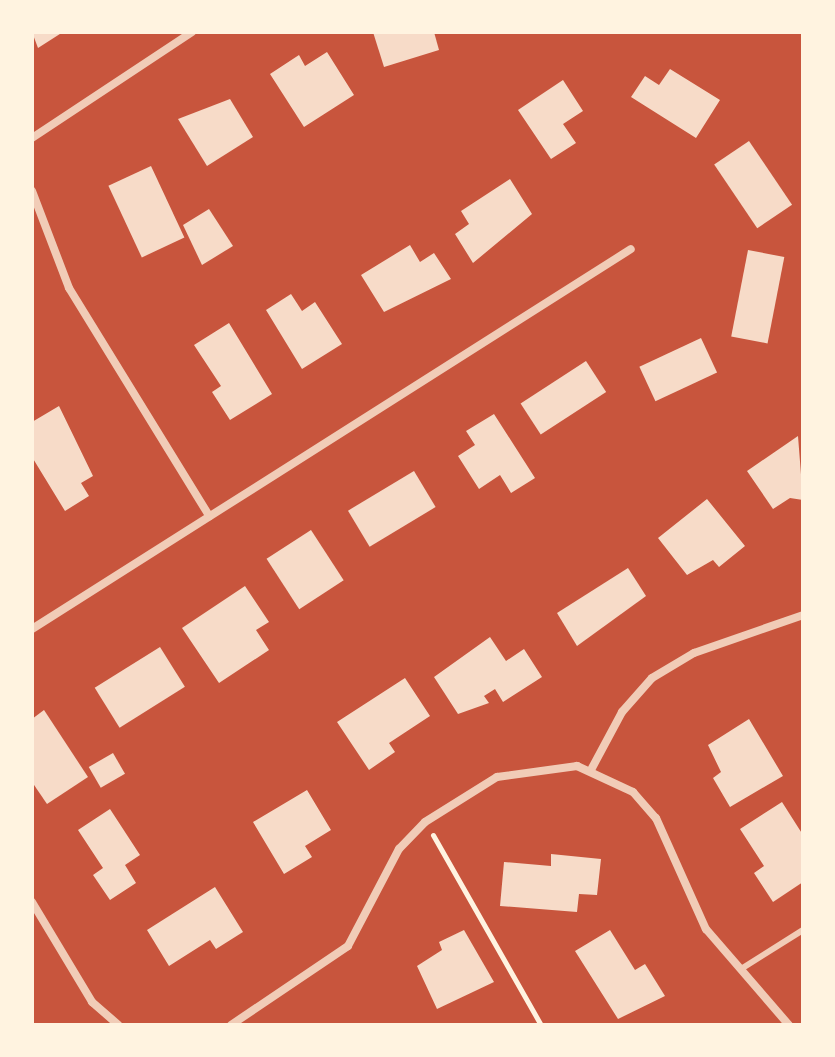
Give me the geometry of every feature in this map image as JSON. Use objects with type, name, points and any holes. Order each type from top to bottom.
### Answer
[{"type":"street","points":[[32,138],[192,32]]},
{"type":"street","points":[[32,191],[69,288],[209,516]]},
{"type":"street","points":[[32,629],[631,249]]},
{"type":"street","points":[[592,768],[622,712],[652,678],[694,653],[803,615]]},
{"type":"street","points":[[231,1025],[348,946],[399,849],[425,822],[523,768],[592,768],[633,792],[656,818],[684,890],[741,969],[789,1025]]},
{"type":"street","points":[[32,902],[36,916],[92,1002],[118,1025]]},
{"type":"lane","points":[[741,969],[803,930]]},
{"type":"path","points":[[425,822],[541,1025]]},
{"type":"building","points":[[32,32],[63,32],[38,48]]},
{"type":"building","points":[[373,32],[434,32],[439,50],[384,67]]},
{"type":"building","points":[[327,52],[354,95],[304,127],[270,74],[299,55],[305,66]]},
{"type":"building","points":[[670,69],[720,100],[696,138],[631,97],[645,76],[659,85]]},
{"type":"building","points":[[563,80],[583,111],[563,124],[576,143],[551,159],[518,110]]},
{"type":"building","points":[[230,99],[253,137],[207,166],[178,119]]},
{"type":"building","points":[[749,141],[792,205],[757,228],[714,164]]},
{"type":"building","points":[[151,166],[184,238],[142,257],[108,186]]},
{"type":"building","points":[[510,179],[532,214],[473,263],[455,234],[469,224],[461,211]]},
{"type":"building","points":[[209,209],[233,246],[202,265],[183,225]]},
{"type":"building","points":[[410,245],[420,262],[434,253],[451,279],[384,312],[361,275]]},
{"type":"building","points":[[748,250],[784,257],[768,343],[731,336]]},
{"type":"building","points":[[291,294],[302,311],[315,302],[342,344],[302,369],[266,310]]},
{"type":"building","points":[[229,323],[272,394],[230,420],[212,392],[221,386],[194,345]]},
{"type":"building","points":[[701,338],[717,372],[655,401],[639,367]]},
{"type":"building","points":[[586,361],[606,392],[541,435],[521,403]]},
{"type":"building","points":[[59,406],[93,476],[81,483],[89,496],[65,511],[32,457],[32,422]]},
{"type":"building","points":[[494,414],[535,478],[511,493],[500,475],[479,489],[458,456],[475,445],[466,431]]},
{"type":"building","points":[[798,436],[803,500],[790,498],[773,509],[747,471]]},
{"type":"building","points":[[414,471],[436,507],[370,547],[348,511]]},
{"type":"building","points":[[707,499],[745,546],[719,567],[713,560],[687,575],[658,538]]},
{"type":"building","points":[[311,530],[344,580],[299,609],[267,559]]},
{"type":"building","points":[[628,568],[646,596],[577,646],[557,613]]},
{"type":"building","points":[[245,586],[269,622],[256,630],[269,650],[219,683],[182,628]]},
{"type":"building","points":[[490,637],[506,661],[524,649],[542,677],[503,702],[495,689],[484,696],[489,703],[458,714],[434,677]]},
{"type":"building","points":[[160,647],[185,687],[120,728],[95,688]]},
{"type":"building","points":[[405,678],[430,716],[389,743],[395,752],[369,770],[337,722]]},
{"type":"building","points":[[44,710],[88,777],[47,804],[32,782],[32,719]]},
{"type":"building","points":[[749,719],[783,776],[730,807],[713,778],[721,772],[708,745]]},
{"type":"building","points":[[113,753],[125,774],[101,788],[89,767]]},
{"type":"building","points":[[307,790],[331,830],[305,846],[312,857],[284,874],[253,822]]},
{"type":"building","points":[[782,802],[803,835],[803,882],[773,902],[754,873],[764,866],[740,829]]},
{"type":"building","points":[[110,809],[140,855],[125,865],[136,883],[110,900],[93,875],[103,868],[78,830]]},
{"type":"building","points":[[551,854],[601,859],[597,895],[579,894],[577,912],[500,906],[504,862],[551,866]]},
{"type":"building","points":[[215,887],[243,932],[216,949],[210,940],[169,966],[147,930]]},
{"type":"building","points":[[464,930],[494,982],[437,1009],[417,966],[442,950],[439,942]]},
{"type":"building","points":[[610,930],[635,970],[645,964],[665,996],[618,1019],[575,951]]}]
